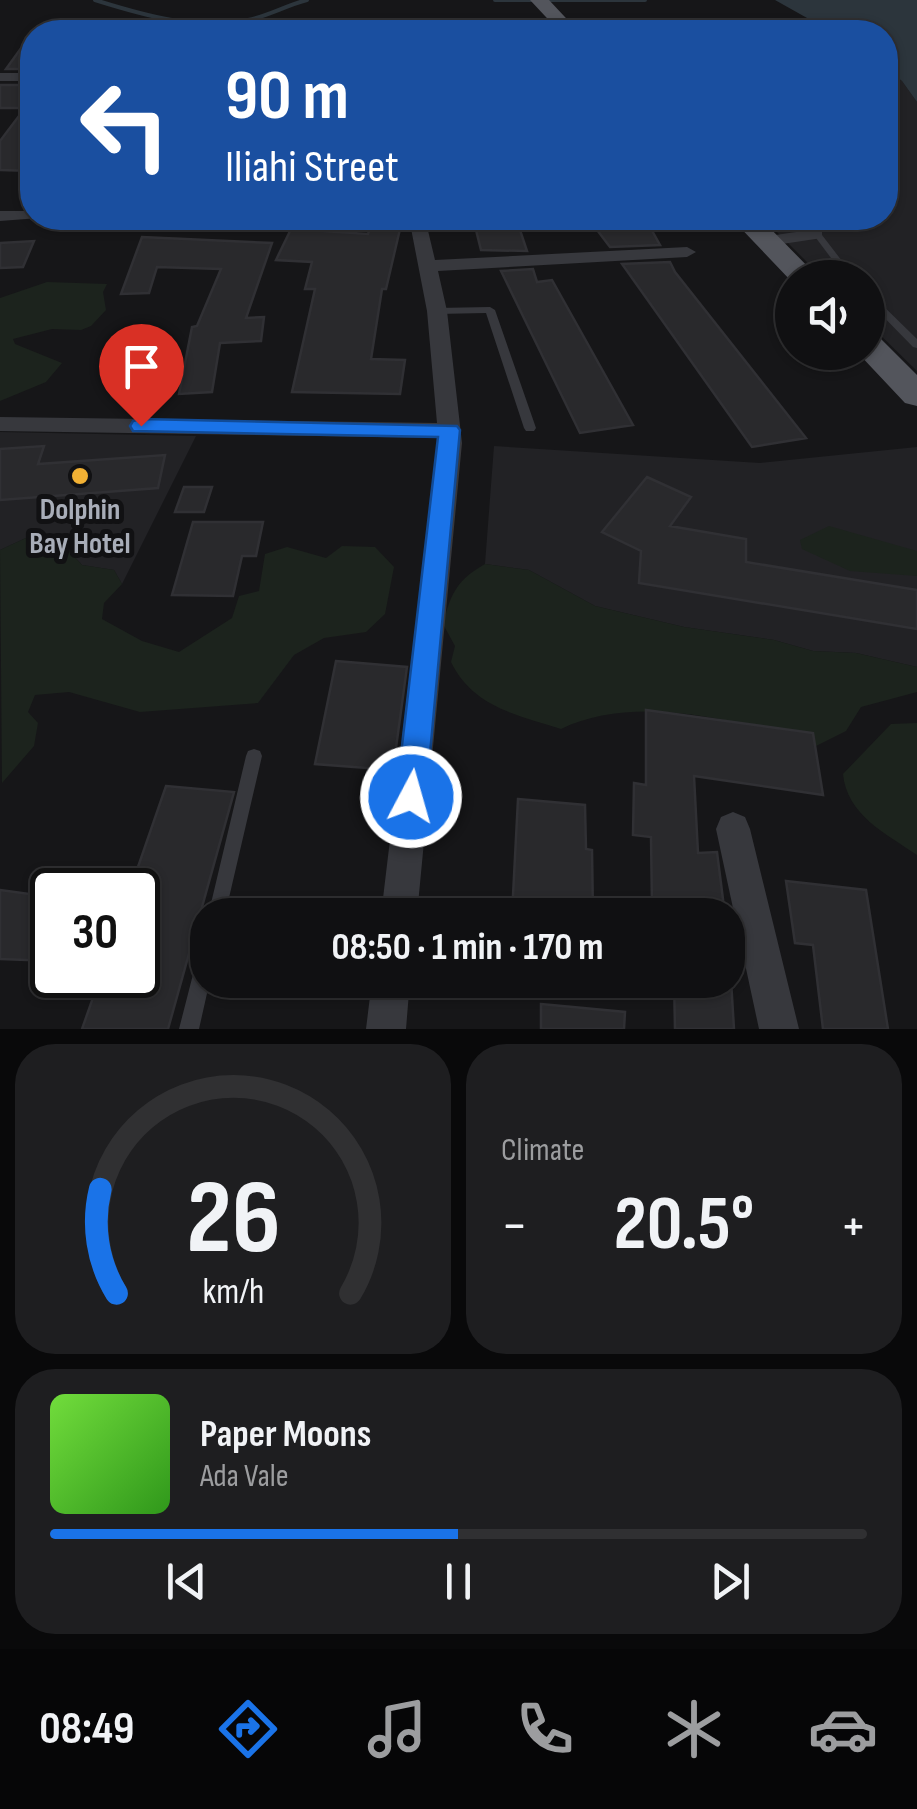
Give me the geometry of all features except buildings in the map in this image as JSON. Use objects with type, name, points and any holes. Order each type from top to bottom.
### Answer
[{"type":"main road","points":[[758,230],[788,260]]},
{"type":"main road","points":[[885,362],[917,395]]},
{"type":"street","points":[[400,898],[449,430],[437,311],[419,230]]},
{"type":"street","points":[[769,240],[816,234]]},
{"type":"street","points":[[426,266],[688,252]]},
{"type":"street","points":[[0,424],[449,430]]},
{"type":"street","points":[[733,829],[780,1029]]},
{"type":"street","points":[[386,1029],[390,998]]},
{"type":"lane","points":[[814,230],[837,260]]},
{"type":"lane","points":[[437,311],[490,310],[530,428]]},
{"type":"lane","points":[[885,313],[917,345]]},
{"type":"lane","points":[[220,898],[254,756]]},
{"type":"lane","points":[[189,1029],[197,998]]},
{"type":"shaded area","points":[[775,0],[917,0],[917,102],[898,78],[898,20],[811,20]]},
{"type":"shaded area","points":[[898,78],[917,102],[917,371],[885,340],[885,260],[805,260],[775,230],[898,230]]},
{"type":"shaded area","points":[[47,282],[107,284],[103,292],[106,310],[91,326],[81,330],[52,329],[13,339],[15,344],[62,363],[46,382],[0,401],[0,298]]},
{"type":"shaded area","points":[[0,432],[196,436],[122,584],[114,570],[82,565],[57,538],[28,537],[0,550]]},
{"type":"shaded area","points":[[494,446],[760,463],[917,447],[917,667],[856,653],[813,651],[774,640],[684,627],[595,606],[529,570],[485,564]]},
{"type":"shaded area","points":[[829,526],[917,551],[917,576],[850,571],[802,549],[800,540]]},
{"type":"shaded area","points":[[28,537],[57,538],[82,565],[114,570],[122,584],[104,603],[102,619],[142,641],[179,652],[232,618],[239,596],[259,591],[265,554],[287,547],[326,558],[342,546],[375,547],[394,567],[385,614],[366,632],[324,638],[294,655],[258,703],[140,712],[69,692],[35,695],[28,712],[38,723],[34,746],[2,783],[0,550]]},
{"type":"shaded area","points":[[485,564],[529,570],[595,606],[684,627],[774,640],[813,651],[856,653],[917,667],[917,692],[861,707],[846,731],[816,746],[755,727],[689,714],[622,713],[590,718],[561,729],[513,714],[484,699],[460,677],[451,662],[455,646],[443,624],[449,604],[462,582]]},
{"type":"shaded area","points":[[917,723],[917,855],[869,822],[852,801],[843,774],[891,724]]},
{"type":"waterway","points":[[95,0],[177,20]]},
{"type":"waterway","points":[[245,20],[307,0]]},
{"type":"waterway","points":[[495,0],[645,0]]},
{"type":"place","name":"Dolphin Bay Hotel","points":[[80,476]]},
{"type":"route","points":[[141,426],[449,430],[411,797]]}]
